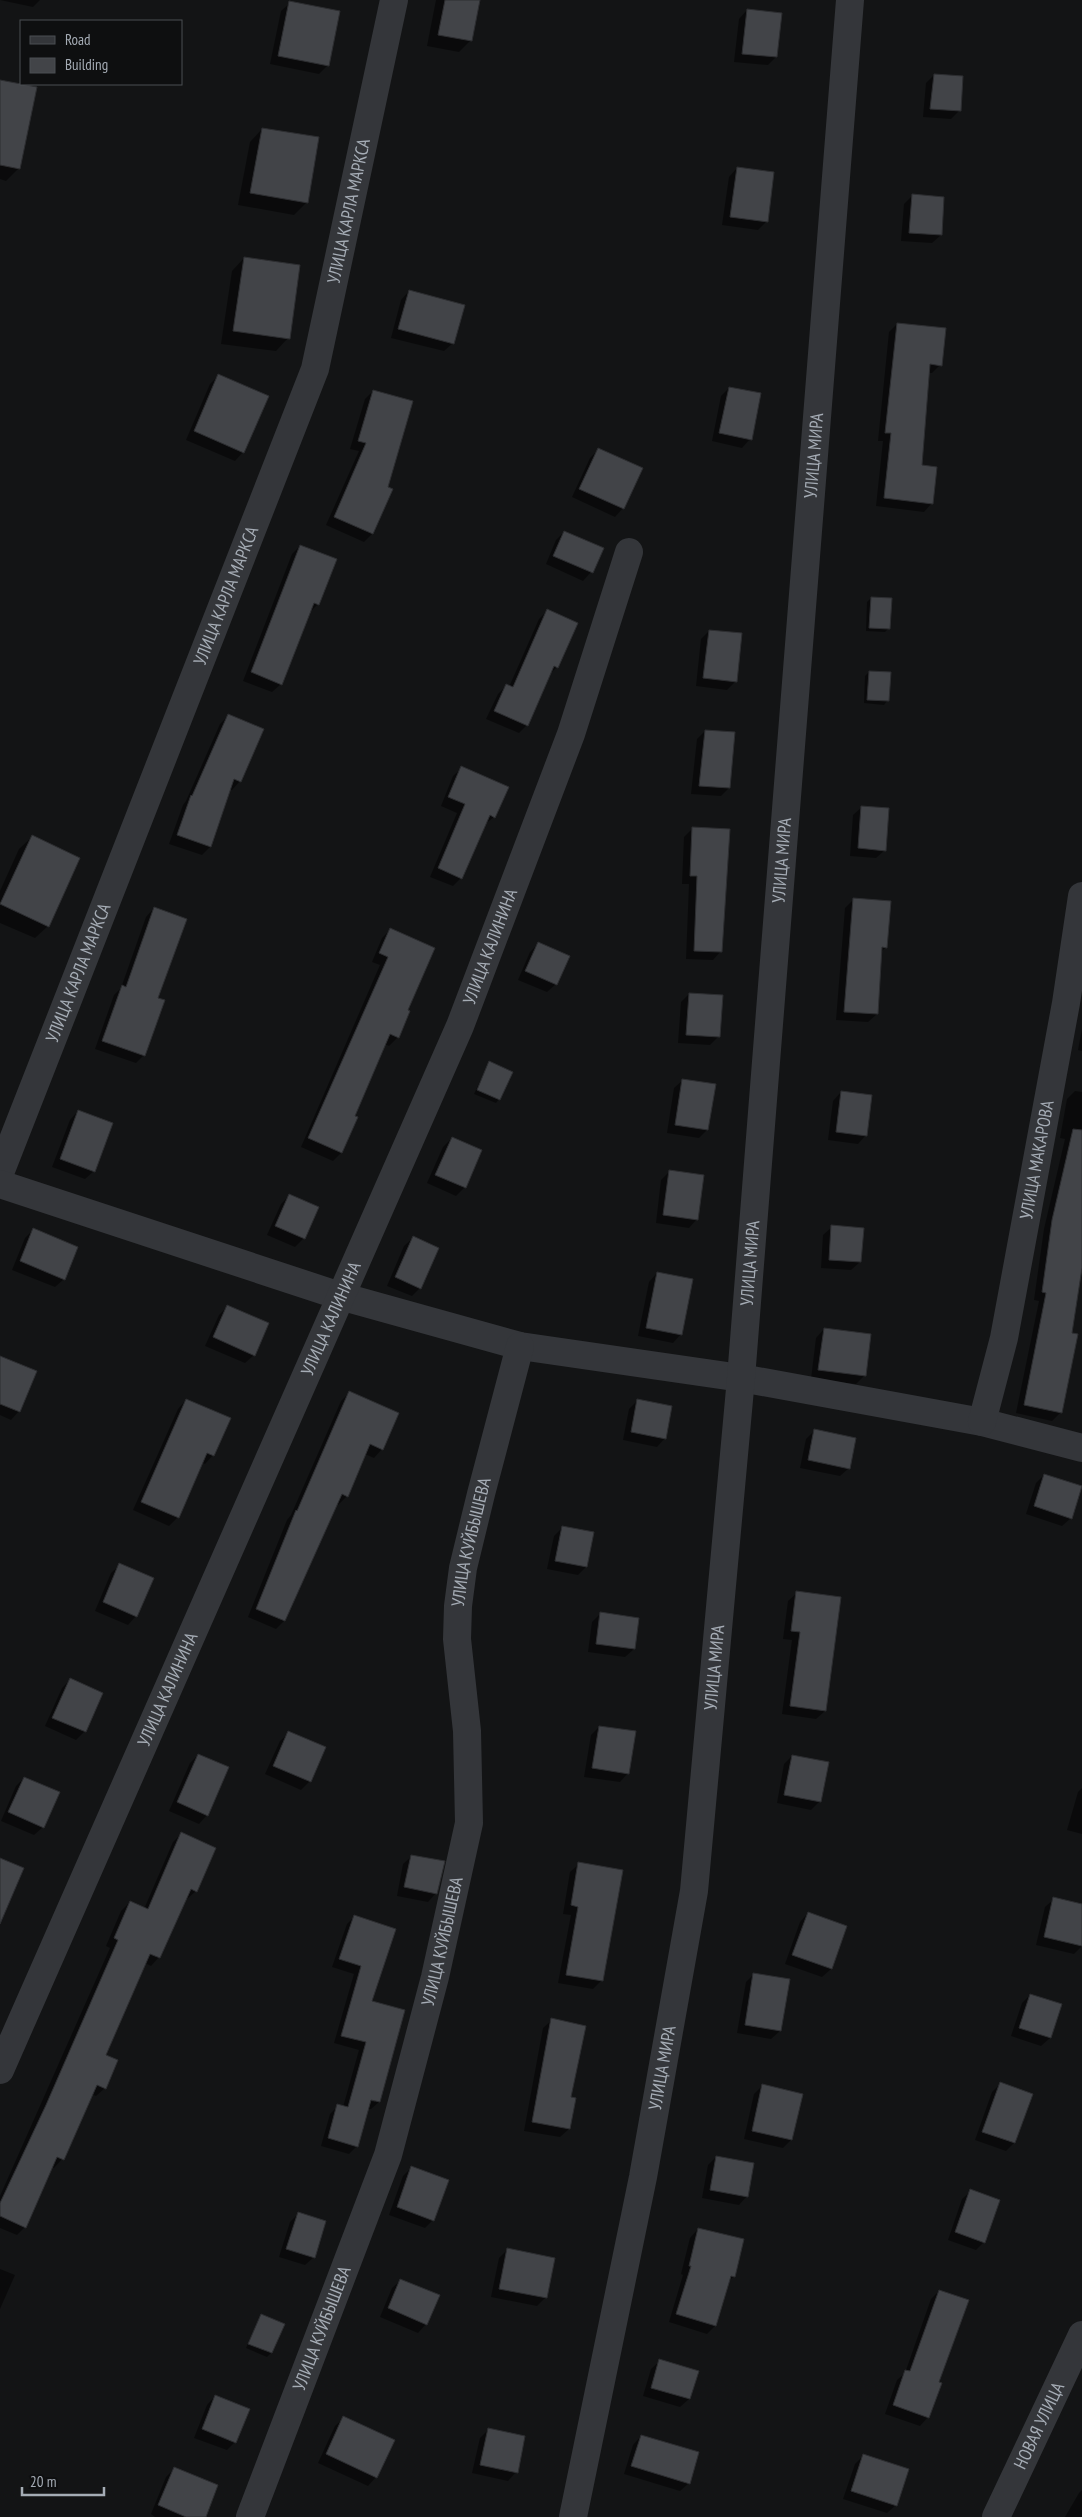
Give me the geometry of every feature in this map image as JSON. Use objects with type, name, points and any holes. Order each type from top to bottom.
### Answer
[{"type":"street","name":"УЛИЦА КАРЛА МАРКСА","points":[[0,1173],[315,369],[394,0]]},
{"type":"street","name":"УЛИЦА МИРА","points":[[573,2517],[643,2177],[694,1891],[741,1378],[850,0]]},
{"type":"street","name":"УЛИЦА КАЛИНИНА","points":[[0,2070],[460,1026],[571,734],[629,552]]},
{"type":"street","name":"УЛИЦА МАКАРОВА","points":[[982,1422],[1006,1328],[1066,1002],[1082,896]]},
{"type":"street","points":[[0,1184],[340,1296],[520,1346],[741,1378],[982,1422],[1082,1448]]},
{"type":"street","name":"УЛИЦА КУЙБЫШЕВА","points":[[250,2517],[388,2155],[435,1977],[469,1823],[466,1731],[457,1639],[458,1606],[463,1568],[520,1346]]},
{"type":"street","name":"НОВАЯ УЛИЦА","points":[[996,2517],[1082,2335]]},
{"type":"building","points":[[445,0],[480,0],[472,41],[438,35]]},
{"type":"building","points":[[289,1],[340,11],[329,66],[278,56]]},
{"type":"building","points":[[747,9],[782,13],[777,57],[742,54]]},
{"type":"building","points":[[934,74],[963,76],[961,111],[930,109]]},
{"type":"building","points":[[0,80],[37,87],[20,169],[0,165]]},
{"type":"building","points":[[262,128],[319,137],[308,203],[250,193]]},
{"type":"building","points":[[737,167],[774,172],[768,222],[730,217]]},
{"type":"building","points":[[912,194],[944,197],[942,235],[909,233]]},
{"type":"building","points":[[244,257],[300,265],[290,339],[233,331]]},
{"type":"building","points":[[409,290],[465,305],[454,344],[398,329]]},
{"type":"building","points":[[897,323],[946,328],[942,366],[930,364],[922,465],[937,467],[933,504],[884,498],[891,433],[885,433]]},
{"type":"building","points":[[218,374],[269,396],[244,453],[194,431]]},
{"type":"building","points":[[729,387],[761,393],[752,440],[719,433]]},
{"type":"building","points":[[373,390],[413,401],[388,487],[393,489],[373,534],[334,517],[366,443],[358,441]]},
{"type":"building","points":[[598,448],[643,468],[624,509],[579,489]]},
{"type":"building","points":[[564,531],[604,548],[593,573],[553,556]]},
{"type":"building","points":[[300,545],[337,559],[319,605],[314,603],[282,685],[251,672]]},
{"type":"building","points":[[871,597],[892,598],[890,629],[869,628]]},
{"type":"building","points":[[547,609],[578,623],[558,668],[554,666],[528,726],[494,711],[506,684],[513,687]]},
{"type":"building","points":[[709,630],[742,633],[737,682],[703,678]]},
{"type":"building","points":[[869,671],[891,672],[889,701],[867,700]]},
{"type":"building","points":[[228,714],[264,729],[241,782],[234,779],[211,847],[177,835],[191,795]]},
{"type":"building","points":[[705,730],[735,732],[730,788],[699,786]]},
{"type":"building","points":[[461,766],[509,787],[495,818],[490,815],[462,879],[438,868],[465,804],[448,797]]},
{"type":"building","points":[[861,806],[889,808],[886,851],[858,848]]},
{"type":"building","points":[[692,827],[730,829],[722,952],[694,951],[697,876],[690,876]]},
{"type":"building","points":[[32,835],[80,858],[49,927],[0,904]]},
{"type":"building","points":[[853,898],[891,901],[887,948],[882,947],[878,1014],[844,1012]]},
{"type":"building","points":[[154,907],[187,919],[158,998],[165,1000],[145,1056],[102,1041],[122,985],[126,987]]},
{"type":"building","points":[[390,928],[435,948],[408,1010],[410,1011],[399,1038],[390,1034],[355,1116],[358,1117],[342,1153],[308,1138],[388,957],[379,953]]},
{"type":"building","points":[[538,942],[570,956],[557,985],[525,971]]},
{"type":"building","points":[[689,993],[723,995],[720,1037],[686,1035]]},
{"type":"building","points":[[489,1061],[513,1072],[500,1100],[477,1090]]},
{"type":"building","points":[[682,1079],[716,1084],[708,1130],[675,1125]]},
{"type":"building","points":[[841,1091],[872,1095],[867,1136],[836,1132]]},
{"type":"building","points":[[78,1110],[113,1123],[95,1172],[60,1159]]},
{"type":"building","points":[[1073,1129],[1082,1130],[1082,1268],[1072,1333],[1078,1334],[1062,1413],[1024,1405],[1046,1293],[1042,1292],[1052,1220]]},
{"type":"building","points":[[452,1137],[482,1150],[466,1188],[435,1175]]},
{"type":"building","points":[[669,1170],[704,1175],[698,1220],[663,1215]]},
{"type":"building","points":[[289,1194],[319,1207],[305,1239],[275,1226]]},
{"type":"building","points":[[831,1225],[864,1228],[861,1262],[829,1260]]},
{"type":"building","points":[[33,1228],[78,1247],[65,1280],[20,1261]]},
{"type":"building","points":[[413,1236],[439,1248],[421,1289],[395,1277]]},
{"type":"building","points":[[657,1272],[693,1279],[682,1335],[646,1328]]},
{"type":"building","points":[[227,1305],[269,1323],[255,1356],[213,1337]]},
{"type":"building","points":[[824,1328],[871,1334],[866,1376],[818,1370]]},
{"type":"building","points":[[0,1356],[37,1371],[20,1412],[0,1404]]},
{"type":"building","points":[[349,1391],[399,1413],[383,1450],[370,1444],[348,1497],[342,1494],[285,1621],[256,1609],[296,1510]]},
{"type":"building","points":[[186,1399],[231,1418],[214,1456],[207,1453],[179,1518],[141,1502]]},
{"type":"building","points":[[637,1399],[672,1406],[666,1439],[631,1432]]},
{"type":"building","points":[[814,1429],[856,1438],[850,1469],[808,1460]]},
{"type":"building","points":[[1044,1474],[1082,1486],[1072,1519],[1034,1506]]},
{"type":"building","points":[[562,1526],[594,1532],[587,1567],[555,1561]]},
{"type":"building","points":[[119,1563],[154,1578],[137,1617],[103,1602]]},
{"type":"building","points":[[796,1591],[841,1597],[826,1711],[790,1706],[800,1632],[791,1631]]},
{"type":"building","points":[[600,1612],[639,1618],[635,1649],[596,1644]]},
{"type":"building","points":[[70,1678],[103,1693],[86,1732],[52,1718]]},
{"type":"building","points":[[599,1726],[636,1731],[629,1774],[592,1768]]},
{"type":"building","points":[[288,1731],[326,1747],[311,1782],[273,1766]]},
{"type":"building","points":[[198,1754],[229,1767],[208,1816],[177,1802]]},
{"type":"building","points":[[792,1755],[829,1762],[821,1802],[784,1795]]},
{"type":"building","points":[[24,1777],[60,1792],[44,1828],[8,1812]]},
{"type":"building","points":[[181,1832],[216,1848],[197,1892],[191,1889],[160,1958],[150,1954],[106,2055],[118,2060],[106,2089],[97,2085],[64,2160],[57,2157],[26,2228],[0,2216],[0,2203],[46,2105],[118,1940],[114,1938],[130,1901],[148,1909]]},
{"type":"building","points":[[411,1855],[445,1861],[437,1894],[404,1887]]},
{"type":"building","points":[[0,1858],[24,1868],[0,1924]]},
{"type":"building","points":[[578,1862],[623,1870],[603,1981],[566,1975],[578,1907],[571,1905]]},
{"type":"building","points":[[1053,1897],[1082,1904],[1082,1946],[1044,1937]]},
{"type":"building","points":[[808,1912],[847,1926],[832,1969],[792,1955]]},
{"type":"building","points":[[354,1915],[396,1929],[372,2001],[405,2010],[380,2102],[371,2100],[358,2147],[328,2138],[337,2104],[348,2107],[366,2042],[341,2036],[361,1966],[339,1959]]},
{"type":"building","points":[[753,1973],[790,1979],[781,2031],[745,2025]]},
{"type":"building","points":[[1030,1994],[1062,2004],[1051,2038],[1019,2028]]},
{"type":"building","points":[[551,2018],[586,2026],[571,2097],[576,2098],[570,2129],[532,2122]]},
{"type":"building","points":[[1000,2082],[1033,2094],[1015,2143],[982,2132]]},
{"type":"building","points":[[762,2084],[803,2094],[792,2140],[752,2131]]},
{"type":"building","points":[[716,2156],[754,2163],[748,2197],[710,2190]]},
{"type":"building","points":[[411,2166],[449,2180],[434,2221],[397,2207]]},
{"type":"building","points":[[970,2189],[1000,2200],[985,2243],[955,2232]]},
{"type":"building","points":[[298,2212],[326,2221],[315,2258],[286,2249]]},
{"type":"building","points":[[698,2228],[744,2239],[735,2277],[731,2276],[716,2326],[676,2314],[691,2266],[689,2266]]},
{"type":"building","points":[[507,2248],[555,2258],[547,2298],[499,2289]]},
{"type":"building","points":[[400,2279],[440,2295],[427,2325],[388,2308]]},
{"type":"building","points":[[939,2290],[969,2300],[939,2382],[942,2383],[929,2418],[893,2405],[905,2370],[910,2371]]},
{"type":"building","points":[[261,2314],[285,2324],[272,2353],[248,2344]]},
{"type":"building","points":[[659,2359],[699,2371],[690,2399],[651,2388]]},
{"type":"building","points":[[215,2395],[250,2409],[236,2443],[202,2429]]},
{"type":"building","points":[[343,2416],[395,2440],[377,2478],[326,2454]]},
{"type":"building","points":[[488,2428],[525,2436],[518,2473],[480,2465]]},
{"type":"building","points":[[641,2435],[699,2452],[690,2484],[631,2466]]},
{"type":"building","points":[[863,2454],[909,2469],[897,2506],[851,2491]]},
{"type":"building","points":[[174,2467],[218,2485],[206,2517],[186,2517],[158,2505]]}]
